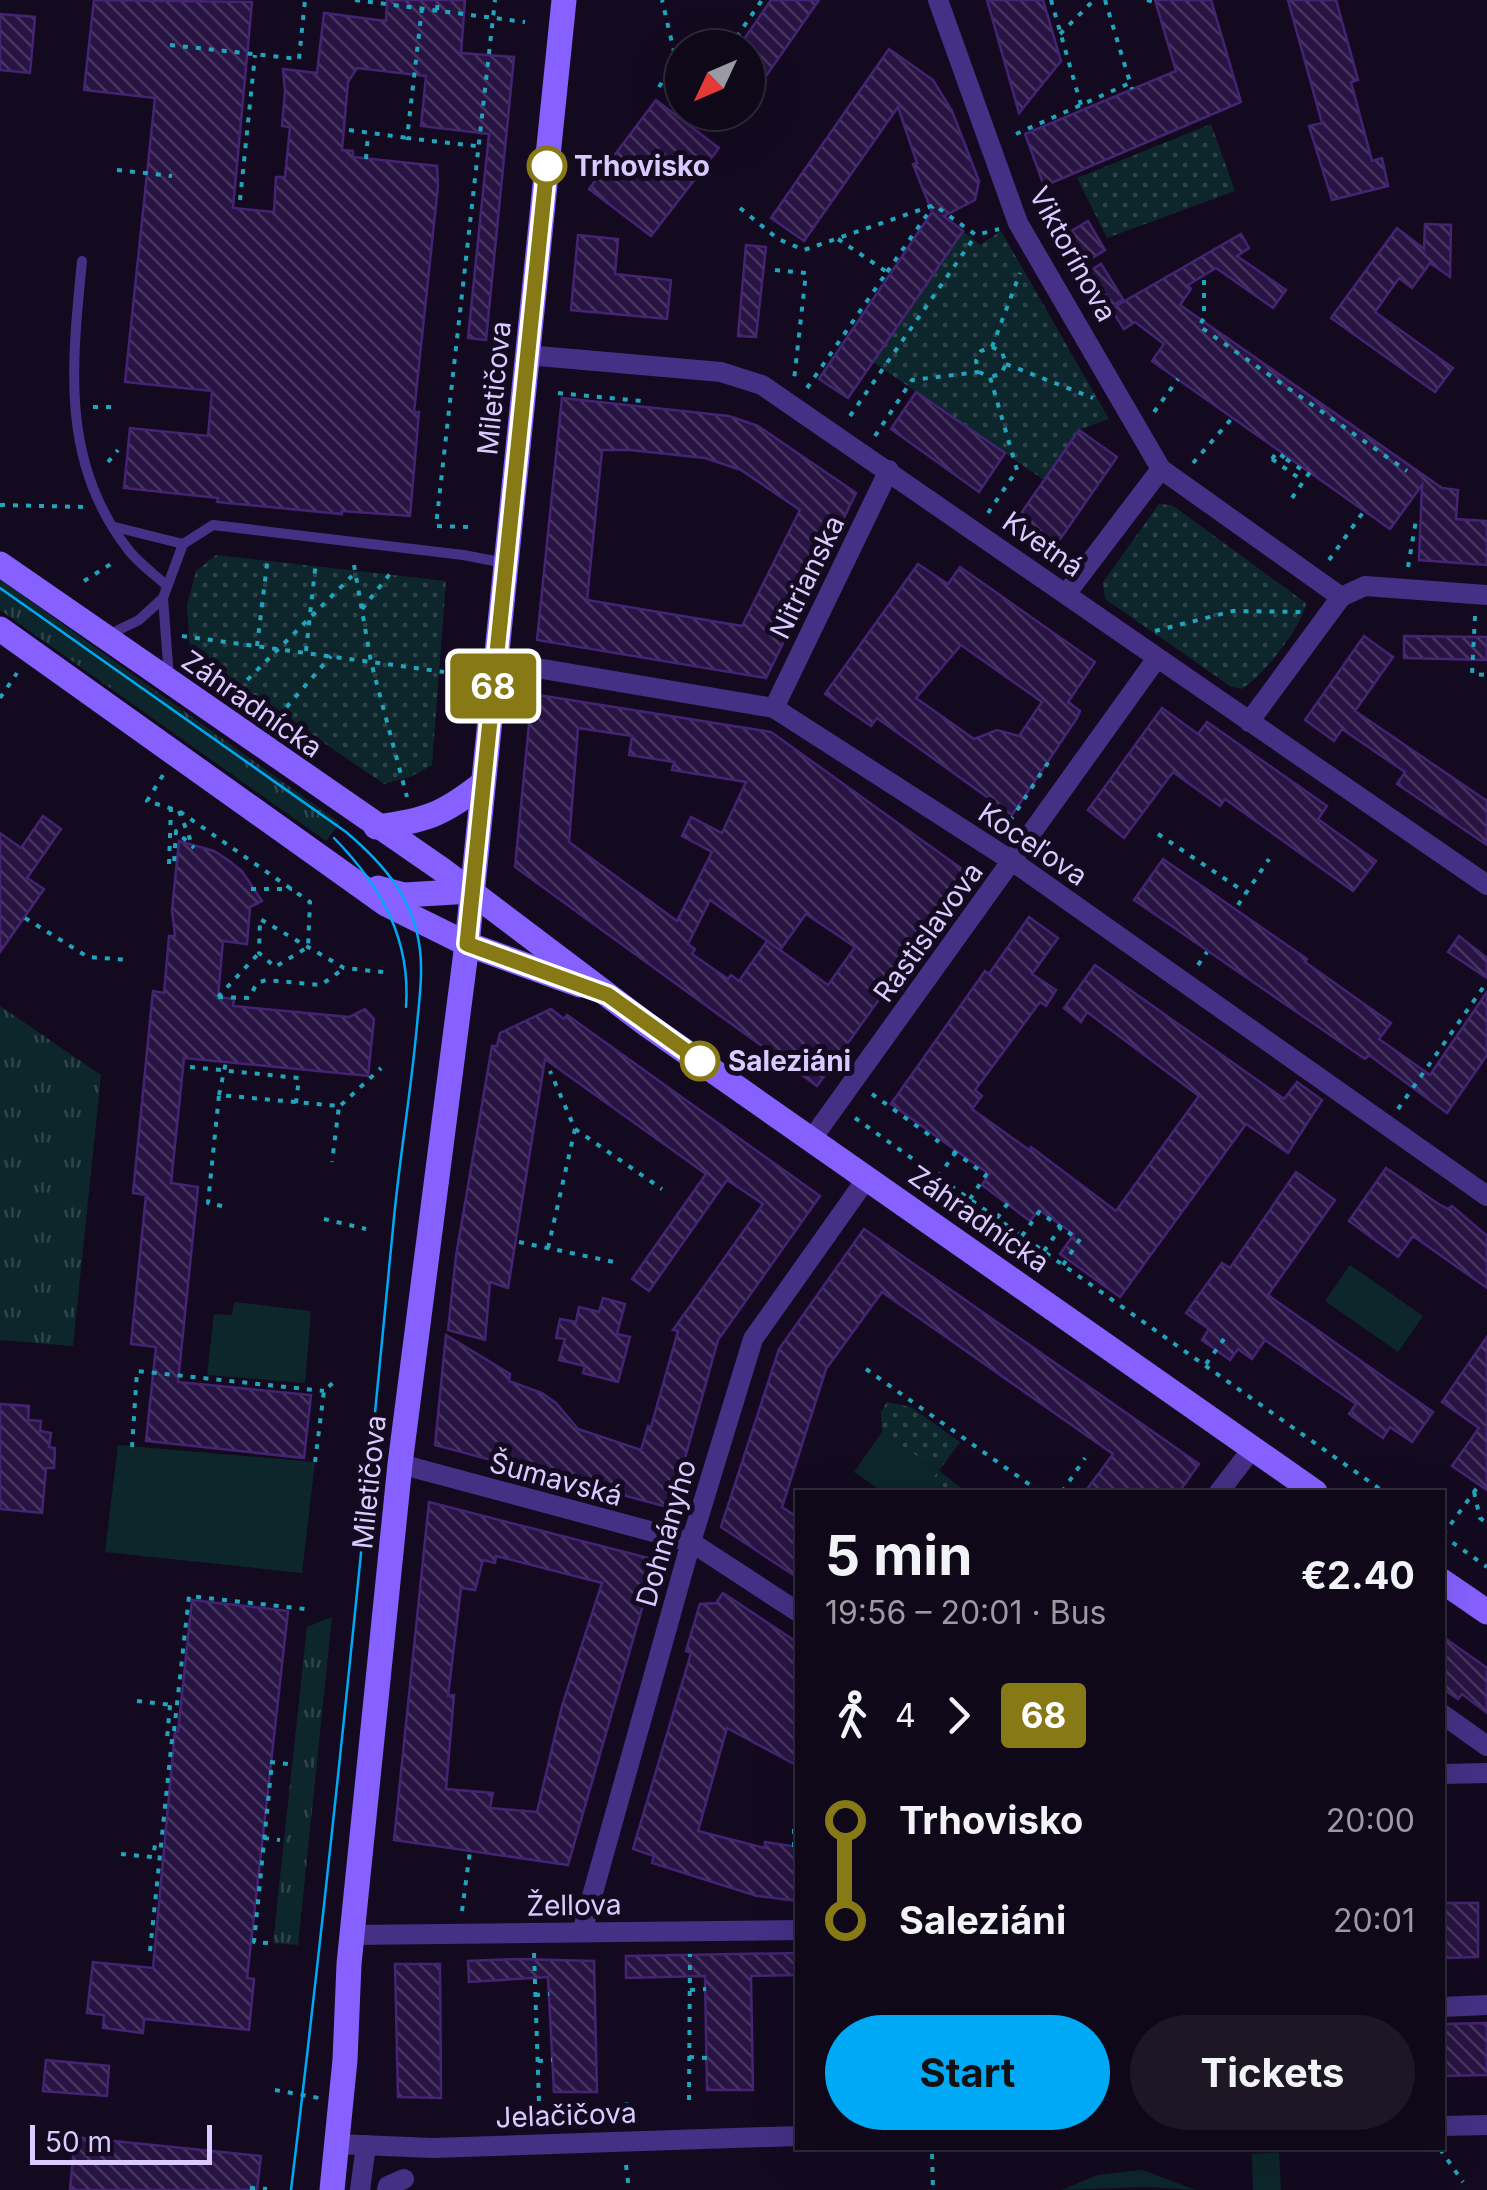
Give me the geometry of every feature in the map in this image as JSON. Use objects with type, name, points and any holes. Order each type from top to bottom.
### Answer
[{"type":"street","name":"Viktorínova","points":[[938,0],[1018,223],[1161,469]]},
{"type":"street","name":"Miletičova","points":[[332,2190],[352,1935],[400,1464],[467,944],[565,1]]},
{"type":"street","name":"Kvetná","points":[[527,355],[733,374],[762,385],[1487,885]]},
{"type":"street","points":[[1066,594],[1161,469],[1342,596]]},
{"type":"street","name":"Nitrianska","points":[[774,708],[888,470]]},
{"type":"street","name":"Záhradnícka","points":[[0,564],[472,892],[608,995],[1312,1490]]},
{"type":"street","points":[[1248,722],[1342,596],[1365,586],[1481,603]]},
{"type":"street","name":"Záhradnícka","points":[[0,629],[386,904],[467,944],[608,995]]},
{"type":"street","name":"Rastislavova","points":[[812,1140],[1157,658]]},
{"type":"street","name":"Koceľova","points":[[496,661],[774,708],[1012,862],[1487,1196]]},
{"type":"street","points":[[376,827],[412,822],[450,809],[484,782]]},
{"type":"street","name":"Záhradnícka","points":[[358,881],[404,895],[472,892]]},
{"type":"street","name":"Dohnányho","points":[[582,1932],[753,1339],[867,1178]]},
{"type":"street","points":[[1221,1490],[1252,1449]]},
{"type":"street","name":"Šumavská","points":[[400,1464],[692,1542],[795,1610]]},
{"type":"street","points":[[1445,1583],[1487,1612]]},
{"type":"street","points":[[1445,1716],[1487,1746]]},
{"type":"street","points":[[1445,1774],[1487,1773]]},
{"type":"street","name":"Žellova","points":[[352,1935],[795,1930]]},
{"type":"street","points":[[1445,2006],[1487,2005]]},
{"type":"street","points":[[1445,2126],[1487,2126]]},
{"type":"street","name":"Jelačičova","points":[[336,2144],[433,2148],[795,2136]]},
{"type":"street","points":[[360,2190],[366,2145]]},
{"type":"lane","points":[[82,261],[72,389],[90,480],[127,549],[166,585]]},
{"type":"lane","points":[[170,683],[163,598],[166,585],[183,544],[213,524],[463,555],[506,564]]},
{"type":"lane","points":[[114,527],[183,544]]},
{"type":"lane","points":[[104,637],[139,620],[163,598]]},
{"type":"path","points":[[170,45],[299,60],[305,0]]},
{"type":"path","points":[[355,0],[524,22]]},
{"type":"path","points":[[437,10],[438,0]]},
{"type":"path","points":[[468,526],[436,526],[495,0]]},
{"type":"path","points":[[659,87],[676,60],[662,0]]},
{"type":"path","points":[[741,30],[762,0]]},
{"type":"path","points":[[1050,0],[1081,105]]},
{"type":"path","points":[[1060,34],[1094,0]]},
{"type":"path","points":[[1016,134],[1131,86],[1105,0]]},
{"type":"path","points":[[1147,0],[1155,2]]},
{"type":"path","points":[[407,138],[422,8]]},
{"type":"path","points":[[240,200],[255,54]]},
{"type":"path","points":[[349,130],[478,146]]},
{"type":"path","points":[[366,159],[368,132]]},
{"type":"path","points":[[117,170],[172,176]]},
{"type":"path","points":[[154,184],[155,174]]},
{"type":"path","points":[[934,205],[976,235]]},
{"type":"path","points":[[740,208],[778,239],[804,250],[934,205]]},
{"type":"path","points":[[807,388],[934,205]]},
{"type":"path","points":[[837,434],[976,235],[1018,223]]},
{"type":"path","points":[[838,239],[888,272]]},
{"type":"path","points":[[992,348],[1031,245]]},
{"type":"path","points":[[775,270],[806,273],[794,380]]},
{"type":"path","points":[[1204,280],[1204,318],[1198,326],[1407,471]]},
{"type":"path","points":[[980,372],[976,361],[981,351],[992,348],[1002,352],[1006,364],[1001,374],[990,378]]},
{"type":"path","points":[[1006,364],[1130,413]]},
{"type":"path","points":[[862,452],[912,380],[980,372],[990,378],[1017,470],[976,531]]},
{"type":"path","points":[[1154,412],[1178,378]]},
{"type":"path","points":[[558,393],[642,401]]},
{"type":"path","points":[[1187,470],[1232,417]]},
{"type":"path","points":[[108,462],[118,450]]},
{"type":"path","points":[[1292,498],[1309,473],[1277,452],[1272,459],[1303,481]]},
{"type":"path","points":[[0,505],[83,508]]},
{"type":"path","points":[[1328,562],[1364,511]]},
{"type":"path","points":[[1408,567],[1416,520]]},
{"type":"path","points":[[257,646],[268,556]]},
{"type":"path","points":[[84,581],[122,557]]},
{"type":"path","points":[[306,653],[316,561]]},
{"type":"path","points":[[354,565],[371,662],[407,797]]},
{"type":"path","points":[[361,610],[393,570]]},
{"type":"path","points":[[238,688],[354,574]]},
{"type":"path","points":[[1481,603],[1472,674],[1487,676]]},
{"type":"path","points":[[1146,634],[1233,610],[1310,612]]},
{"type":"path","points":[[182,636],[444,672]]},
{"type":"path","points":[[278,717],[331,656]]},
{"type":"path","points":[[0,698],[21,668]]},
{"type":"path","points":[[1012,815],[1047,764],[1051,766]]},
{"type":"path","points":[[166,770],[147,801],[171,806],[310,902],[308,947]]},
{"type":"path","points":[[171,806],[170,864],[174,864],[176,831],[194,848],[179,811]]},
{"type":"path","points":[[1158,834],[1246,893]]},
{"type":"path","points":[[1238,905],[1269,859]]},
{"type":"path","points":[[251,889],[292,889]]},
{"type":"path","points":[[25,918],[88,957],[130,960]]},
{"type":"path","points":[[344,968],[321,985],[266,980],[258,983],[249,998],[218,997],[259,952],[260,919],[344,968],[383,972]]},
{"type":"path","points":[[248,930],[260,932]]},
{"type":"path","points":[[259,952],[275,967],[308,947]]},
{"type":"path","points":[[1194,971],[1206,952]]},
{"type":"path","points":[[1396,1112],[1487,982]]},
{"type":"path","points":[[222,1206],[208,1203],[226,1062]]},
{"type":"path","points":[[190,1067],[299,1078],[296,1102]]},
{"type":"path","points":[[332,1162],[339,1106],[381,1068]]},
{"type":"path","points":[[550,1072],[575,1129],[662,1189]]},
{"type":"path","points":[[872,1094],[939,1142]]},
{"type":"path","points":[[219,1095],[339,1106]]},
{"type":"path","points":[[855,1118],[1381,1490]]},
{"type":"path","points":[[548,1248],[575,1129]]},
{"type":"path","points":[[938,1176],[954,1152],[986,1175],[970,1198]]},
{"type":"path","points":[[997,1218],[1008,1203]]},
{"type":"path","points":[[1022,1236],[1039,1212],[1072,1236]]},
{"type":"path","points":[[324,1219],[366,1229]]},
{"type":"path","points":[[1044,1252],[1061,1228]]},
{"type":"path","points":[[1063,1265],[1080,1238]]},
{"type":"path","points":[[519,1242],[614,1262]]},
{"type":"path","points":[[1205,1365],[1224,1339]]},
{"type":"path","points":[[866,1370],[1037,1490]]},
{"type":"path","points":[[132,1446],[137,1371],[324,1391]]},
{"type":"path","points":[[315,1462],[324,1391],[338,1378]]},
{"type":"path","points":[[1063,1490],[1085,1458]]},
{"type":"path","points":[[1445,1532],[1479,1485]]},
{"type":"path","points":[[1474,1492],[1480,1518],[1487,1523]]},
{"type":"path","points":[[1445,1536],[1487,1567]]},
{"type":"path","points":[[150,1951],[172,1739],[167,1739],[190,1596],[305,1609]]},
{"type":"path","points":[[137,1701],[174,1706]]},
{"type":"path","points":[[174,1706],[174,1731]]},
{"type":"path","points":[[268,1943],[254,1942],[271,1762],[288,1764]]},
{"type":"path","points":[[264,1838],[280,1840]]},
{"type":"path","points":[[121,1854],[153,1857],[154,1845],[161,1846]]},
{"type":"path","points":[[459,1934],[470,1851]]},
{"type":"path","points":[[688,2100],[690,1949]]},
{"type":"path","points":[[534,1953],[539,2102]]},
{"type":"path","points":[[690,1990],[706,1989]]},
{"type":"path","points":[[536,1995],[549,1994]]},
{"type":"path","points":[[689,2057],[707,2058]]},
{"type":"path","points":[[538,2060],[552,2060]]},
{"type":"path","points":[[1441,2150],[1463,2182]]},
{"type":"path","points":[[932,2154],[933,2190]]},
{"type":"path","points":[[250,2188],[267,2188]]},
{"type":"green space","points":[[1211,124],[1235,191],[1107,238],[1077,178]]},
{"type":"green space","points":[[963,231],[980,245],[1001,231],[1109,419],[1079,430],[1044,480],[873,362]]},
{"type":"green space","points":[[1159,504],[1172,505],[1306,603],[1298,624],[1280,650],[1241,689],[1230,686],[1105,599],[1103,582]]},
{"type":"green space","points":[[216,555],[446,581],[432,765],[410,777],[384,784],[190,651],[187,606],[196,571]]},
{"type":"green space","points":[[0,579],[340,823],[326,841],[0,610]]},
{"type":"green space","points":[[0,1006],[101,1075],[73,1346],[0,1340]]},
{"type":"green space","points":[[1350,1265],[1423,1316],[1398,1352],[1325,1301]]},
{"type":"green space","points":[[234,1302],[311,1311],[305,1383],[207,1375],[214,1314],[232,1315]]},
{"type":"green space","points":[[887,1402],[911,1407],[960,1442],[939,1471],[964,1490],[924,1490],[938,1471],[882,1432],[881,1412]]},
{"type":"green space","points":[[882,1432],[938,1471],[924,1490],[880,1490],[854,1472]]},
{"type":"green space","points":[[118,1445],[315,1462],[302,1573],[105,1552]]},
{"type":"green space","points":[[332,1617],[298,1945],[273,1943],[307,1627]]},
{"type":"green space","points":[[1279,2152],[1281,2190],[1253,2190],[1252,2154]]},
{"type":"green space","points":[[1142,2170],[1196,2190],[1062,2190],[1097,2175]]},
{"type":"building","points":[[94,0],[252,2],[233,208],[274,212],[276,177],[285,177],[290,127],[282,126],[283,69],[317,73],[324,13],[386,21],[387,0],[465,0],[461,53],[514,57],[486,340],[468,338],[489,134],[421,126],[426,76],[357,68],[348,82],[342,150],[353,151],[353,157],[437,166],[414,412],[419,412],[410,516],[217,502],[218,498],[124,488],[130,428],[208,436],[212,391],[125,382],[155,98],[84,90]]},
{"type":"building","points":[[771,0],[819,0],[765,78],[765,30],[750,30]]},
{"type":"building","points":[[987,0],[1043,0],[1061,61],[1019,113]]},
{"type":"building","points":[[1155,0],[1211,0],[1241,102],[1044,186],[1025,134],[1176,71]]},
{"type":"building","points":[[1288,0],[1336,0],[1358,80],[1351,82],[1372,161],[1382,158],[1388,186],[1332,200],[1309,126],[1322,123]]},
{"type":"building","points":[[0,14],[35,17],[30,73],[0,70]]},
{"type":"building","points":[[889,49],[933,80],[952,111],[979,181],[975,200],[944,216],[963,231],[848,398],[819,379],[932,212],[913,164],[917,163],[898,107],[804,241],[771,218]]},
{"type":"building","points":[[656,100],[665,107],[665,130],[695,130],[719,148],[651,236],[589,189]]},
{"type":"building","points":[[1088,221],[1105,250],[1084,263],[1068,233]]},
{"type":"building","points":[[1425,224],[1451,225],[1450,277],[1430,263],[1412,288],[1399,278],[1375,312],[1453,368],[1435,392],[1331,318],[1397,228],[1424,249]]},
{"type":"building","points":[[1241,234],[1249,248],[1237,256],[1286,290],[1273,308],[1216,268],[1188,285],[1191,289],[1180,305],[1442,488],[1458,490],[1456,519],[1487,521],[1487,565],[1419,560],[1422,485],[1390,529],[1152,361],[1164,344],[1135,322],[1124,329],[1111,309]]},
{"type":"building","points":[[578,235],[618,239],[615,274],[671,280],[667,319],[571,310]]},
{"type":"building","points":[[746,245],[766,247],[756,337],[738,336]]},
{"type":"building","points":[[1101,264],[1123,299],[1104,311],[1082,275]]},
{"type":"building","points":[[916,392],[1005,453],[979,492],[891,429]]},
{"type":"building","points":[[562,398],[729,416],[758,426],[856,493],[766,678],[537,640]],"holes":[[[602,450],[705,458],[741,470],[800,510],[742,626],[587,600]]]},
{"type":"building","points":[[1079,430],[1117,457],[1054,548],[1015,522]]},
{"type":"building","points":[[918,564],[948,584],[960,567],[1095,662],[1068,702],[1080,711],[1077,718],[1012,815],[877,718],[871,726],[825,694]],"holes":[[[961,645],[1042,702],[1019,736],[997,730],[974,739],[916,698]]]},
{"type":"building","points":[[1364,636],[1393,657],[1355,711],[1487,801],[1487,845],[1397,784],[1405,772],[1342,729],[1334,741],[1305,720]]},
{"type":"building","points":[[1404,636],[1487,637],[1487,660],[1404,658]]},
{"type":"building","points":[[532,694],[771,732],[969,874],[817,1086],[515,867]],"holes":[[[578,728],[632,736],[629,755],[674,762],[672,770],[746,782],[722,833],[691,817],[682,836],[712,852],[677,921],[569,842]],[[710,900],[780,950],[767,941],[739,981],[731,975],[728,979],[692,954],[695,949],[688,944]],[[806,914],[855,947],[828,985],[780,950]]]},
{"type":"building","points":[[1162,708],[1198,734],[1207,722],[1327,806],[1318,819],[1376,861],[1353,891],[1225,799],[1220,806],[1173,772],[1124,838],[1088,810]]},
{"type":"building","points":[[43,816],[61,829],[27,878],[44,889],[0,952],[0,833],[21,848]]},
{"type":"building","points":[[179,841],[214,851],[228,860],[242,871],[262,901],[250,907],[247,944],[223,941],[218,997],[234,999],[233,1006],[349,1017],[365,1009],[374,1019],[368,1076],[184,1058],[171,1183],[198,1187],[178,1382],[311,1395],[304,1458],[146,1441],[156,1347],[131,1344],[146,1195],[133,1193],[153,991],[164,993],[169,936],[175,936],[172,910]]},
{"type":"building","points":[[1163,859],[1391,1023],[1379,1039],[1430,1075],[1487,992],[1487,1055],[1447,1113],[1369,1055],[1365,1059],[1134,900]]},
{"type":"building","points":[[1029,917],[1058,938],[1032,974],[1056,990],[1046,1006],[1040,1002],[975,1090],[982,1096],[972,1109],[1029,1150],[1031,1147],[1116,1211],[1199,1096],[1087,1012],[1081,1022],[1064,1008],[1095,965],[1284,1099],[1297,1082],[1322,1100],[1288,1153],[1246,1124],[1120,1297],[1060,1254],[1074,1234],[1039,1210],[1030,1221],[982,1185],[989,1174],[891,1104],[985,971],[989,974]]},
{"type":"building","points":[[1459,936],[1487,958],[1487,978],[1448,952]]},
{"type":"building","points":[[551,1009],[564,1019],[567,1015],[820,1196],[718,1340],[671,1508],[435,1445],[446,1335],[510,1374],[509,1381],[542,1393],[578,1429],[641,1450],[678,1331],[673,1330],[763,1204],[727,1180],[649,1291],[632,1279],[706,1174],[545,1059],[508,1288],[490,1282],[485,1340],[448,1330],[456,1256],[492,1046],[497,1046],[500,1033]]},
{"type":"building","points":[[1386,1168],[1437,1203],[1448,1209],[1452,1206],[1487,1236],[1487,1288],[1413,1236],[1398,1257],[1349,1221]]},
{"type":"building","points":[[1296,1172],[1335,1200],[1268,1295],[1433,1412],[1412,1442],[1390,1427],[1383,1438],[1349,1414],[1356,1404],[1265,1340],[1252,1359],[1238,1349],[1230,1360],[1202,1340],[1209,1329],[1186,1313],[1222,1263],[1230,1268]]},
{"type":"building","points":[[864,1229],[1199,1464],[1180,1490],[1086,1490],[1113,1454],[882,1292],[826,1369],[782,1507],[795,1516],[795,1576],[721,1527],[779,1349]]},
{"type":"building","points":[[603,1298],[625,1304],[617,1334],[630,1337],[618,1382],[583,1373],[585,1366],[559,1360],[565,1339],[556,1338],[560,1319],[576,1322],[579,1307],[599,1312]]},
{"type":"building","points":[[1487,1337],[1487,1490],[1452,1466],[1479,1428],[1442,1402]]},
{"type":"building","points":[[0,1404],[29,1406],[28,1420],[41,1421],[40,1431],[51,1433],[49,1447],[55,1448],[54,1468],[46,1468],[42,1513],[0,1509]]},
{"type":"building","points":[[429,1502],[656,1560],[568,1865],[394,1840]],"holes":[[[496,1556],[602,1583],[562,1706],[537,1812],[490,1808],[493,1793],[446,1789],[454,1695],[448,1696],[461,1588],[475,1590],[483,1560],[495,1563]]]},
{"type":"building","points":[[723,1593],[795,1641],[795,1764],[727,1728],[698,1831],[765,1848],[765,1842],[795,1847],[795,1901],[757,1896],[652,1863],[654,1856],[633,1849],[691,1653],[686,1651],[700,1604],[716,1603]]},
{"type":"building","points":[[192,1600],[288,1611],[247,1978],[254,1979],[249,2030],[144,2019],[143,2033],[103,2028],[104,2015],[87,2013],[93,1962],[153,1968],[175,1731],[178,1732]]},
{"type":"building","points":[[1445,1638],[1487,1668],[1487,1713],[1462,1694],[1458,1699],[1445,1690]]},
{"type":"building","points":[[1445,1903],[1478,1903],[1478,1957],[1445,1958]]},
{"type":"building","points":[[795,1953],[795,1975],[751,1976],[753,2090],[707,2090],[705,1976],[626,1978],[626,1956]]},
{"type":"building","points":[[468,1961],[594,1961],[597,2092],[554,2092],[548,1977],[469,1982]]},
{"type":"building","points":[[395,1964],[440,1964],[441,2098],[398,2097]]},
{"type":"building","points":[[1487,2023],[1487,2075],[1445,2076],[1445,2024]]},
{"type":"building","points":[[46,2060],[109,2066],[107,2096],[43,2091]]},
{"type":"building","points":[[75,2137],[261,2156],[257,2190],[70,2190]]},
{"type":"tram line","points":[[0,588],[346,832],[395,884],[417,932],[421,978],[414,1050],[291,2190]]},
{"type":"tram line","points":[[334,838],[366,875],[390,915],[403,959],[406,1007]]},
{"type":"bus line","name":"68","points":[[547,166],[467,944],[608,995],[700,1061]]},
{"type":"place","name":"Trhovisko","points":[[547,166]]},
{"type":"place","name":"Saleziáni","points":[[700,1061]]}]
